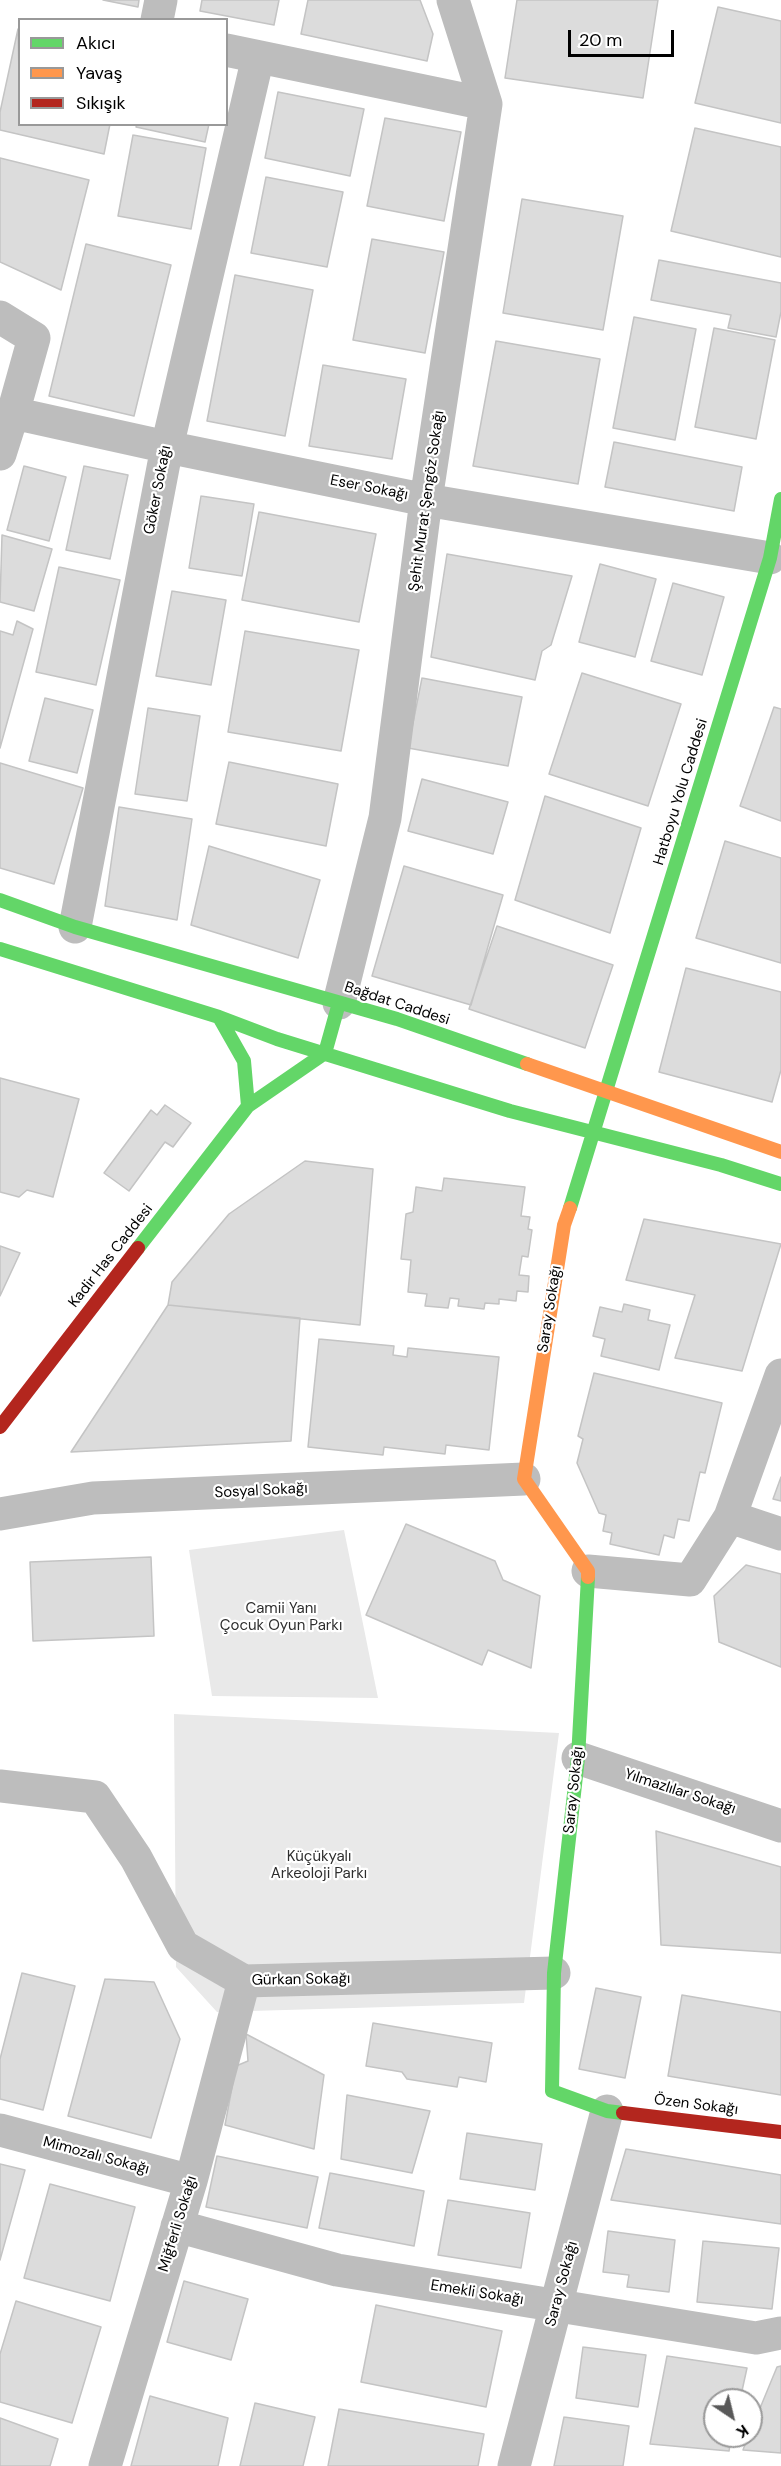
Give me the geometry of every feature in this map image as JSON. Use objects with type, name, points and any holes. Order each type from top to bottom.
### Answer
[{"type":"street","points":[[157,18],[161,0]]},
{"type":"street","name":"Şehit Murat Şengöz Sokağı","points":[[339,1003],[385,818],[426,500],[486,104],[453,0]]},
{"type":"street","points":[[228,50],[486,104]]},
{"type":"street","name":"Göker Sokağı","points":[[75,927],[166,447],[258,57]]},
{"type":"street","points":[[0,317],[34,338],[0,454]]},
{"type":"street","name":"Eser Sokağı","points":[[13,413],[426,500],[770,558]]},
{"type":"street","name":"Hatboyu Yolu Caddesi","points":[[605,1093],[770,558],[781,499]]},
{"type":"street","name":"Bağdat Caddesi","points":[[0,900],[75,927],[397,1019],[605,1093],[781,1152]]},
{"type":"street","points":[[0,949],[219,1017],[276,1039],[510,1111],[722,1165],[781,1184]]},
{"type":"street","points":[[325,1053],[339,1003]]},
{"type":"street","points":[[219,1017],[244,1061],[248,1106]]},
{"type":"street","name":"Kadir Has Caddesi","points":[[0,1427],[248,1106],[325,1053]]},
{"type":"street","name":"Saray Sokağı","points":[[524,1479],[564,1225],[605,1093]]},
{"type":"street","points":[[524,1479],[588,1571],[690,1580],[730,1517],[781,1375]]},
{"type":"street","name":"Sosyal Sokağı","points":[[0,1514],[93,1498],[524,1479]]},
{"type":"street","points":[[730,1517],[781,1533]]},
{"type":"street","name":"Saray Sokağı","points":[[514,2466],[607,2111],[552,2091],[554,1973],[578,1758],[588,1571]]},
{"type":"street","name":"Yılmazlılar Sokağı","points":[[578,1758],[781,1826]]},
{"type":"street","name":"Gürkan Sokağı","points":[[0,1785],[95,1797],[136,1858],[183,1946],[244,1981],[554,1973]]},
{"type":"street","name":"Miğferli Sokağı","points":[[105,2466],[191,2181],[244,1981]]},
{"type":"street","name":"Özen Sokağı","points":[[607,2111],[781,2132]]},
{"type":"street","name":"Mimozalı Sokağı","points":[[0,2130],[191,2181]]},
{"type":"street","name":"Emekli Sokağı","points":[[177,2226],[337,2270],[756,2338],[781,2333]]},
{"type":"green space","name":"Camii Yanı Çocuk Oyun Parkı","points":[[344,1530],[378,1698],[212,1696],[189,1550]]},
{"type":"green space","name":"Küçükyalı Arkeoloji Parkı","points":[[174,1714],[559,1733],[524,2003],[217,2012],[176,1967]]},
{"type":"building","points":[[103,0],[139,0],[138,7]]},
{"type":"building","points":[[202,0],[279,0],[274,25],[200,11]]},
{"type":"building","points":[[308,0],[420,0],[433,34],[427,61],[301,34]]},
{"type":"building","points":[[517,0],[658,0],[643,98],[505,78]]},
{"type":"building","points":[[718,7],[781,21],[781,123],[695,103]]},
{"type":"building","points":[[18,29],[18,126],[110,126],[104,154],[0,130],[0,112]]},
{"type":"building","points":[[278,92],[364,109],[350,176],[265,158]]},
{"type":"building","points":[[385,118],[461,132],[444,221],[367,206]]},
{"type":"building","points":[[136,126],[209,126],[205,142]]},
{"type":"building","points":[[695,128],[781,147],[781,257],[671,231]]},
{"type":"building","points":[[133,135],[206,148],[191,229],[118,216]]},
{"type":"building","points":[[0,158],[89,180],[61,290],[0,262]]},
{"type":"building","points":[[266,177],[343,192],[327,267],[251,253]]},
{"type":"building","points":[[522,199],[623,216],[603,330],[503,313]]},
{"type":"building","points":[[372,239],[444,252],[425,353],[353,340]]},
{"type":"building","points":[[86,244],[171,265],[134,416],[49,396]]},
{"type":"building","points":[[659,260],[781,283],[781,312],[776,337],[728,328],[731,315],[651,300]]},
{"type":"building","points":[[235,275],[313,290],[285,436],[207,421]]},
{"type":"building","points":[[634,317],[696,329],[675,440],[613,428]]},
{"type":"building","points":[[714,328],[775,340],[756,439],[695,427]]},
{"type":"building","points":[[496,341],[600,359],[578,484],[473,466]]},
{"type":"building","points":[[323,365],[406,379],[392,459],[309,446]]},
{"type":"building","points":[[614,442],[742,467],[734,511],[605,487]]},
{"type":"building","points":[[24,466],[66,477],[49,541],[7,530]]},
{"type":"building","points":[[84,466],[128,475],[110,559],[66,550]]},
{"type":"building","points":[[201,496],[254,504],[242,576],[189,568]]},
{"type":"building","points":[[259,512],[376,534],[359,622],[242,600]]},
{"type":"building","points":[[2,535],[52,549],[34,611],[0,602]]},
{"type":"building","points":[[447,554],[572,576],[551,645],[542,651],[535,680],[431,657]]},
{"type":"building","points":[[600,564],[656,579],[635,657],[579,642]]},
{"type":"building","points":[[59,567],[120,580],[96,685],[36,672]]},
{"type":"building","points":[[673,583],[724,597],[702,675],[651,661]]},
{"type":"building","points":[[172,591],[226,600],[211,685],[156,676]]},
{"type":"building","points":[[17,621],[33,629],[0,748],[0,631],[13,635]]},
{"type":"building","points":[[245,631],[359,650],[341,751],[228,732]]},
{"type":"building","points":[[582,673],[681,704],[648,806],[549,774]]},
{"type":"building","points":[[422,678],[522,697],[508,766],[408,748]]},
{"type":"building","points":[[45,698],[93,710],[77,773],[29,761]]},
{"type":"building","points":[[774,707],[781,709],[781,821],[740,806]]},
{"type":"building","points":[[148,708],[200,716],[187,801],[135,794]]},
{"type":"building","points":[[229,762],[338,784],[326,846],[216,824]]},
{"type":"building","points":[[0,763],[83,788],[54,884],[0,868]]},
{"type":"building","points":[[422,779],[508,802],[493,854],[408,831]]},
{"type":"building","points":[[545,796],[641,828],[610,933],[515,900]]},
{"type":"building","points":[[119,807],[192,819],[177,920],[105,906]]},
{"type":"building","points":[[725,841],[781,858],[781,963],[696,938]]},
{"type":"building","points":[[209,846],[320,880],[298,958],[191,925]]},
{"type":"building","points":[[404,866],[503,895],[471,1005],[372,976]]},
{"type":"building","points":[[497,926],[613,965],[585,1048],[469,1009]]},
{"type":"building","points":[[686,968],[781,992],[781,1070],[772,1102],[659,1072]]},
{"type":"building","points":[[0,1078],[79,1099],[53,1197],[27,1190],[19,1197],[0,1192]]},
{"type":"building","points":[[165,1105],[191,1123],[173,1147],[165,1142],[129,1191],[104,1173],[151,1110],[157,1115]]},
{"type":"building","points":[[305,1161],[373,1169],[360,1325],[168,1305],[172,1282],[229,1214]]},
{"type":"building","points":[[444,1178],[525,1187],[521,1216],[530,1217],[528,1229],[532,1230],[528,1257],[522,1256],[519,1275],[529,1276],[528,1292],[517,1291],[516,1301],[499,1299],[499,1304],[485,1303],[484,1309],[458,1306],[459,1299],[450,1298],[448,1308],[425,1306],[427,1294],[408,1292],[411,1260],[401,1259],[406,1214],[413,1212],[416,1187],[442,1191]]},
{"type":"building","points":[[644,1219],[781,1244],[742,1371],[675,1358],[695,1295],[626,1280]]},
{"type":"building","points":[[0,1246],[20,1253],[0,1296]]},
{"type":"building","points":[[624,1304],[650,1310],[648,1320],[670,1325],[659,1370],[601,1356],[605,1339],[593,1336],[600,1307],[622,1312]]},
{"type":"building","points":[[168,1305],[300,1318],[291,1441],[71,1452]]},
{"type":"building","points":[[319,1339],[394,1346],[393,1355],[407,1357],[408,1348],[499,1357],[489,1450],[446,1445],[445,1454],[384,1447],[383,1455],[308,1447]]},
{"type":"building","points":[[594,1373],[722,1403],[705,1473],[700,1472],[689,1521],[678,1519],[674,1538],[664,1535],[659,1555],[610,1544],[612,1533],[603,1531],[606,1515],[599,1513],[577,1463],[583,1439],[578,1436]]},
{"type":"building","points":[[781,1477],[781,1501],[773,1499]]},
{"type":"building","points":[[406,1524],[495,1561],[503,1580],[540,1596],[531,1668],[488,1650],[482,1665],[366,1615]]},
{"type":"building","points":[[151,1557],[154,1636],[33,1641],[30,1562]]},
{"type":"building","points":[[746,1565],[781,1574],[781,1667],[719,1642],[714,1596]]},
{"type":"building","points":[[656,1831],[781,1867],[781,1953],[661,1945]]},
{"type":"building","points":[[22,1973],[75,1986],[43,2110],[0,2099],[0,2059]]},
{"type":"building","points":[[105,1979],[154,1982],[180,2039],[151,2138],[68,2116]]},
{"type":"building","points":[[596,1988],[641,1997],[625,2078],[579,2069]]},
{"type":"building","points":[[682,1995],[781,2012],[781,2095],[668,2076]]},
{"type":"building","points":[[373,2023],[492,2043],[486,2082],[459,2077],[457,2087],[407,2079],[402,2072],[366,2066]]},
{"type":"building","points":[[246,2034],[324,2075],[314,2149],[225,2125],[236,2066],[248,2061]]},
{"type":"building","points":[[347,2095],[430,2111],[412,2173],[341,2159]]},
{"type":"building","points":[[467,2133],[542,2144],[535,2190],[460,2179]]},
{"type":"building","points":[[626,2149],[781,2175],[781,2224],[611,2200]]},
{"type":"building","points":[[217,2156],[318,2177],[307,2228],[206,2207]]},
{"type":"building","points":[[0,2164],[25,2170],[0,2260]]},
{"type":"building","points":[[330,2173],[424,2191],[414,2246],[319,2228]]},
{"type":"building","points":[[50,2184],[135,2207],[110,2301],[24,2278]]},
{"type":"building","points":[[448,2200],[530,2213],[521,2268],[438,2255]]},
{"type":"building","points":[[608,2231],[675,2240],[669,2292],[627,2287],[629,2275],[603,2272]]},
{"type":"building","points":[[703,2241],[779,2248],[772,2309],[697,2302]]},
{"type":"building","points":[[184,2281],[248,2299],[231,2360],[167,2342]]},
{"type":"building","points":[[16,2301],[101,2327],[72,2423],[0,2402],[0,2354]]},
{"type":"building","points":[[376,2305],[502,2331],[486,2407],[361,2382]]},
{"type":"building","points":[[583,2347],[646,2355],[638,2407],[576,2398]]},
{"type":"building","points":[[667,2356],[747,2368],[743,2388],[703,2388],[703,2448],[730,2448],[729,2451],[650,2444]]},
{"type":"building","points":[[781,2366],[781,2453],[743,2450],[744,2448],[763,2448],[763,2401],[777,2367]]},
{"type":"building","points":[[150,2396],[228,2418],[218,2466],[131,2466]]},
{"type":"building","points":[[255,2403],[315,2417],[303,2466],[240,2466]]},
{"type":"building","points":[[339,2409],[484,2434],[478,2466],[328,2466]]},
{"type":"building","points":[[564,2417],[629,2426],[623,2466],[554,2466]]},
{"type":"building","points":[[0,2418],[58,2439],[50,2466],[0,2466]]},
{"type":"traffic: fast","points":[[570,1208],[770,558],[781,499]]},
{"type":"traffic: fast","points":[[0,900],[75,927],[397,1019],[527,1064]]},
{"type":"traffic: fast","points":[[0,949],[219,1017],[277,1039],[510,1111],[721,1165],[781,1184]]},
{"type":"traffic: fast","points":[[219,1017],[244,1061],[248,1106],[325,1053],[339,1003]]},
{"type":"traffic: fast","points":[[138,1248],[248,1106]]},
{"type":"traffic: fast","points":[[588,1577],[578,1758],[554,1973],[552,2091],[607,2111],[623,2113]]},
{"type":"traffic: slow","points":[[527,1064],[781,1152]]},
{"type":"traffic: slow","points":[[570,1208],[564,1225],[524,1479],[588,1571],[588,1577]]},
{"type":"traffic: jam","points":[[0,1427],[138,1248]]},
{"type":"traffic: jam","points":[[623,2113],[781,2132]]}]
